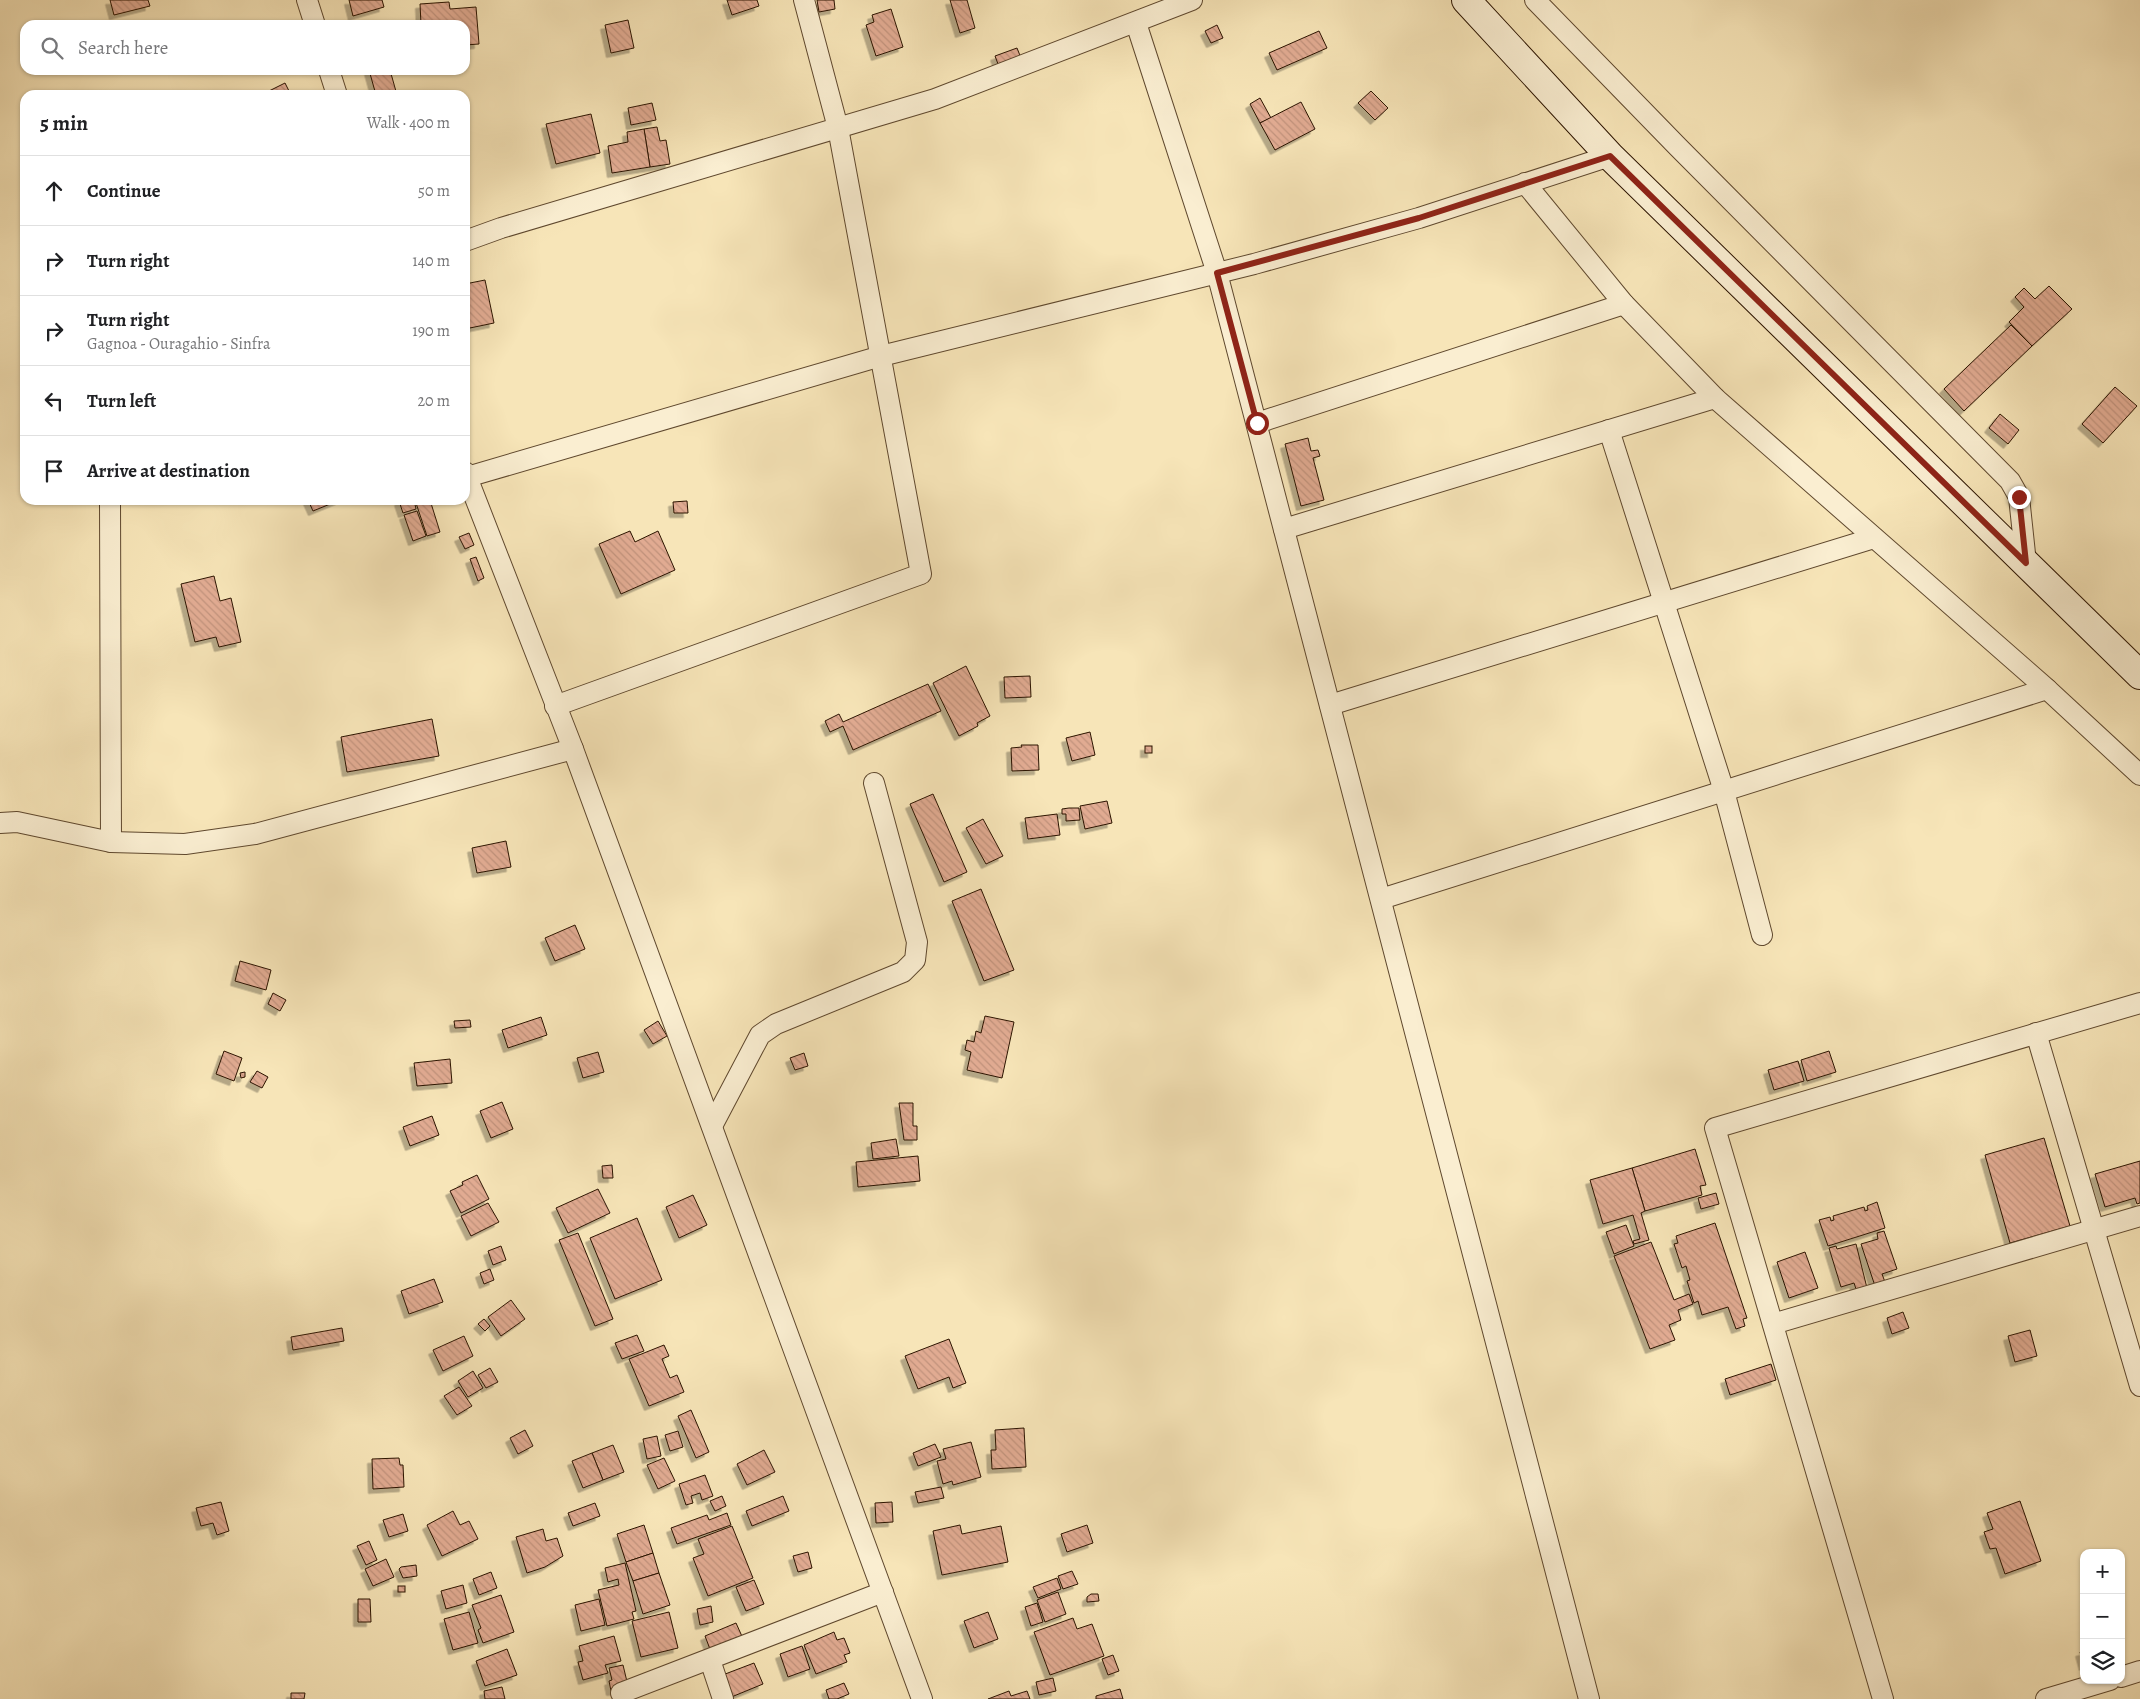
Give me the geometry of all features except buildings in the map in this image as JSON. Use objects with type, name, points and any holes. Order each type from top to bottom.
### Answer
[{"type":"main road","points":[[1466,0],[1610,156],[2140,675]]},
{"type":"street","points":[[307,0],[313,20]]},
{"type":"street","points":[[555,706],[921,574],[838,128],[804,0]]},
{"type":"street","points":[[470,240],[502,228],[935,99],[1192,0]]},
{"type":"street","points":[[1535,0],[2010,481],[2019,497],[2026,563]]},
{"type":"street","points":[[1136,23],[1217,273],[1589,1699]]},
{"type":"street","points":[[331,75],[335,90]]},
{"type":"street","points":[[470,473],[881,356],[1217,273],[1419,218],[1610,156]]},
{"type":"street","points":[[1525,184],[1624,304],[1715,398],[2047,689],[2140,774]]},
{"type":"street","points":[[1257,423],[1624,304]]},
{"type":"street","points":[[1284,529],[1715,398]]},
{"type":"street","points":[[1609,430],[1724,791],[1762,935]]},
{"type":"street","points":[[470,484],[573,749],[922,1699]]},
{"type":"street","points":[[110,505],[111,842]]},
{"type":"street","points":[[1330,705],[1874,538]]},
{"type":"street","points":[[1381,899],[2047,689]]},
{"type":"street","points":[[0,824],[17,822],[111,842],[185,844],[255,834],[573,749]]},
{"type":"street","points":[[712,1126],[760,1035],[776,1024],[903,972],[915,960],[917,942],[874,783]]},
{"type":"street","points":[[1883,1699],[1715,1128],[2140,1003]]},
{"type":"street","points":[[2036,1033],[2140,1386]]},
{"type":"street","points":[[1773,1324],[2140,1216]]},
{"type":"street","points":[[621,1693],[883,1592]]},
{"type":"street","points":[[710,1660],[723,1699]]},
{"type":"street","points":[[2125,1676],[2140,1672]]},
{"type":"street","points":[[2046,1699],[2097,1684]]},
{"type":"route","points":[[1257,423],[1217,273],[1419,218],[1610,156],[2026,563],[2019,497]]}]
